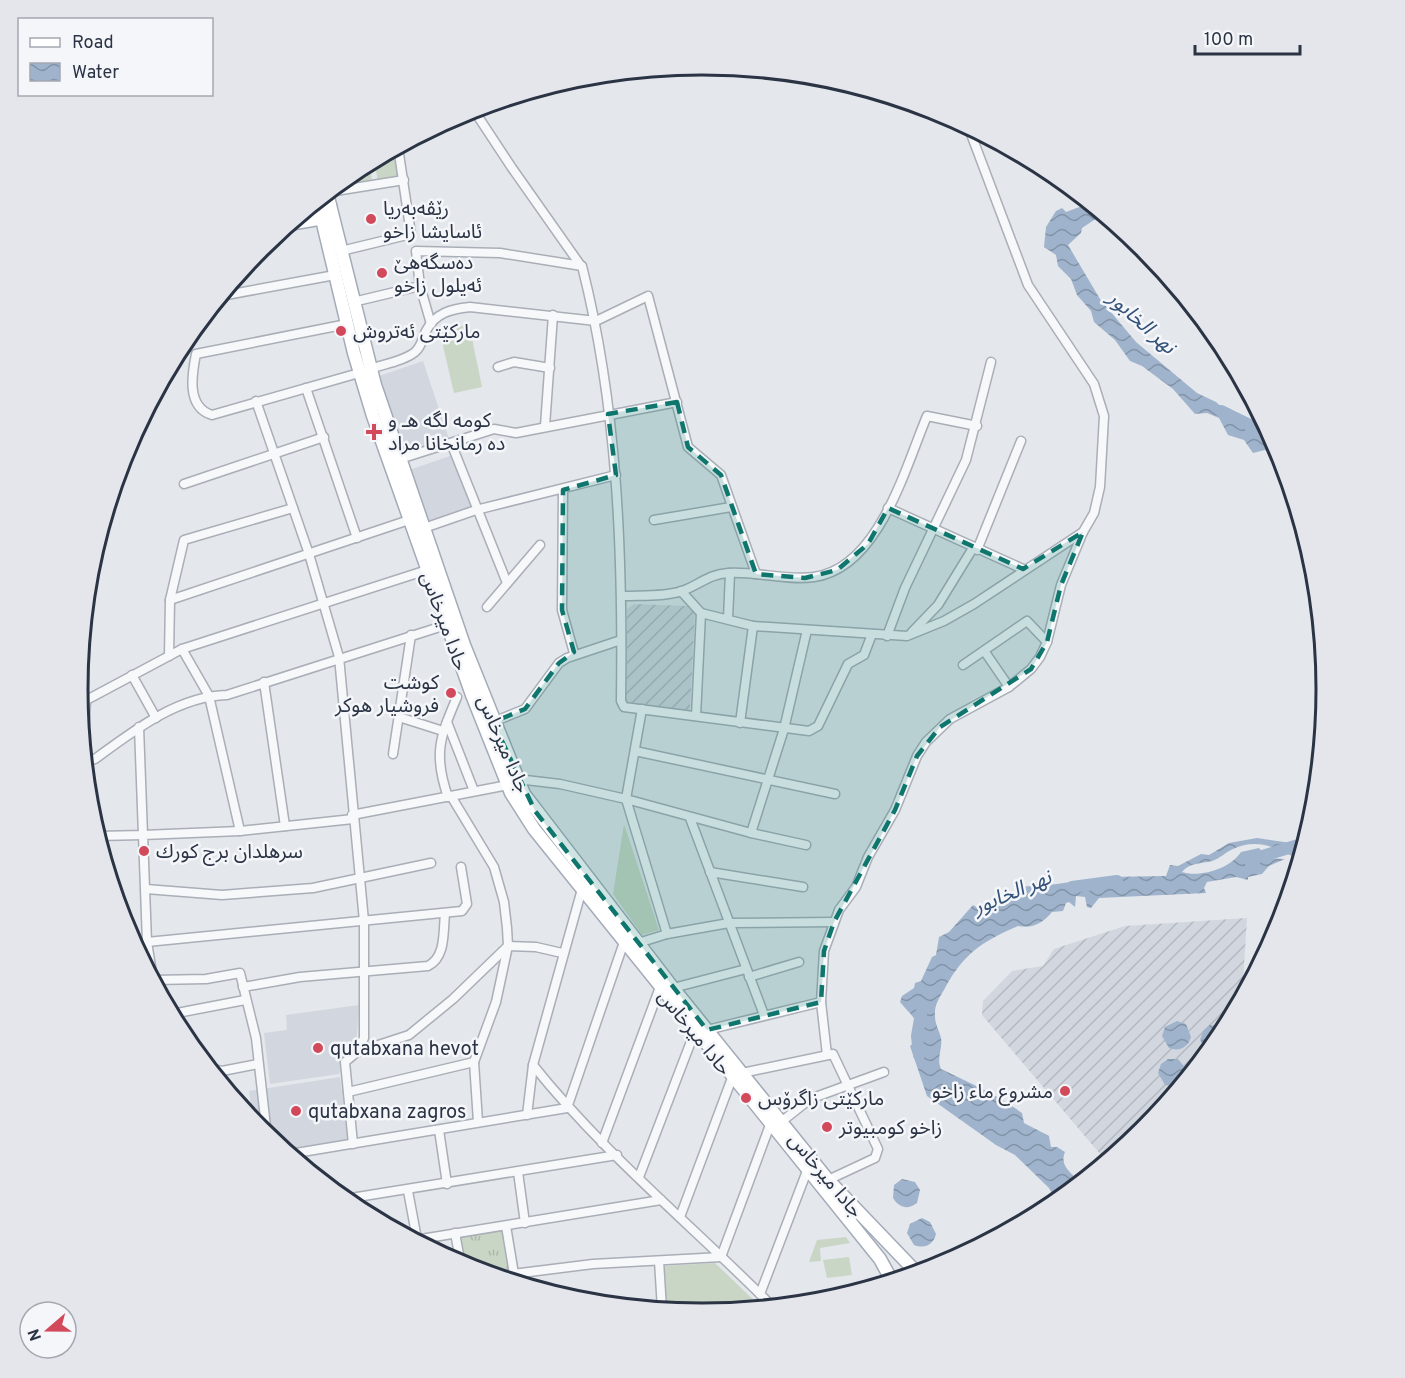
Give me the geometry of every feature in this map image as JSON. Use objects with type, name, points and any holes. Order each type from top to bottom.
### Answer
[{"type":"main road","name":"جادا ميرخاس","points":[[324,206],[341,251],[365,371],[400,459],[494,722],[512,782],[673,988],[701,1030]]},
{"type":"main road","name":"حادا ميرخاس","points":[[323,207],[335,275],[347,324],[365,371],[409,520],[446,625],[525,816],[660,987],[701,1030],[776,1124],[807,1171],[824,1184]]},
{"type":"main road","name":"جادا ميرخاس","points":[[776,1124],[824,1184],[910,1266]]},
{"type":"main road","points":[[824,1184],[880,1259],[888,1274]]},
{"type":"street","points":[[479,118],[582,266],[596,321],[616,475],[622,596],[622,705],[630,710],[642,709],[809,731],[818,726],[848,664],[864,655],[872,634]]},
{"type":"street","points":[[827,1055],[822,1002],[825,951],[834,922],[856,887],[868,857],[895,810],[917,756],[926,741],[950,719],[1009,687],[1031,669],[1047,642],[1061,585],[1083,532],[1094,513],[1100,487],[1104,416],[1094,384],[1028,285],[972,137]]},
{"type":"street","points":[[341,251],[411,234],[399,155]]},
{"type":"street","points":[[327,204],[404,180]]},
{"type":"street","points":[[432,324],[420,286],[416,251],[500,254],[582,266]]},
{"type":"street","points":[[233,294],[335,275]]},
{"type":"street","points":[[353,302],[420,286]]},
{"type":"street","points":[[347,324],[196,354],[191,379],[198,404],[206,413],[220,413],[365,371],[412,354],[420,346],[438,315],[452,309],[470,307],[596,321],[648,296],[688,447],[721,475],[730,507],[756,574]]},
{"type":"street","points":[[545,426],[553,315]]},
{"type":"street","points":[[498,367],[514,362],[550,368]]},
{"type":"street","points":[[887,636],[905,588],[966,460],[977,426],[991,362]]},
{"type":"street","points":[[306,388],[357,538]]},
{"type":"street","points":[[256,401],[309,554],[339,657],[363,921],[364,1038],[357,1052]]},
{"type":"street","points":[[400,459],[494,429],[516,433],[677,402]]},
{"type":"street","points":[[622,596],[681,591],[713,574],[756,574],[804,578],[837,570],[868,544],[879,527],[927,416],[977,426]]},
{"type":"street","points":[[184,484],[324,437]]},
{"type":"street","points":[[907,636],[938,605],[975,549],[1021,441]]},
{"type":"street","points":[[451,443],[507,583]]},
{"type":"street","points":[[424,528],[476,510],[616,475]]},
{"type":"street","points":[[563,490],[562,609],[574,653]]},
{"type":"street","points":[[654,520],[730,507]]},
{"type":"street","points":[[169,656],[170,600],[184,540],[292,508]]},
{"type":"street","points":[[888,508],[1023,569]]},
{"type":"street","points":[[170,600],[409,520]]},
{"type":"street","points":[[681,591],[701,613],[753,626],[907,636],[944,621],[974,604],[1023,569],[1083,532]]},
{"type":"street","points":[[487,608],[540,545]]},
{"type":"street","points":[[88,699],[182,649],[427,570]]},
{"type":"street","points":[[728,619],[730,573]]},
{"type":"street","points":[[696,716],[701,613]]},
{"type":"street","points":[[963,665],[1027,621],[1047,642]]},
{"type":"street","points":[[93,760],[139,727],[209,696],[226,695],[339,657],[446,625]]},
{"type":"street","points":[[740,723],[753,626]]},
{"type":"street","points":[[751,833],[784,729],[807,630]]},
{"type":"street","points":[[393,754],[411,635]]},
{"type":"street","points":[[494,722],[525,710],[558,663],[574,653],[621,640]]},
{"type":"street","points":[[182,649],[209,696],[240,831]]},
{"type":"street","points":[[985,652],[1009,687]]},
{"type":"street","points":[[132,675],[156,718]]},
{"type":"street","points":[[264,682],[285,826]]},
{"type":"street","points":[[457,697],[439,743],[439,768],[449,796],[494,867],[504,902],[508,946],[496,1002],[474,1062],[478,1122]]},
{"type":"street","points":[[642,709],[626,799],[667,934]]},
{"type":"street","points":[[399,717],[443,730]]},
{"type":"street","points":[[447,722],[474,791]]},
{"type":"street","points":[[139,727],[149,954]]},
{"type":"street","points":[[635,751],[769,782],[835,794]]},
{"type":"street","points":[[106,836],[240,831],[353,817],[512,782],[560,784],[806,845]]},
{"type":"street","points":[[690,818],[764,1015]]},
{"type":"street","points":[[146,890],[222,895],[313,888],[431,863]]},
{"type":"street","points":[[147,942],[462,911],[467,904],[461,867]]},
{"type":"street","points":[[710,872],[802,887]]},
{"type":"street","points":[[527,1115],[533,1065],[562,952],[582,890]]},
{"type":"street","points":[[243,987],[300,977],[428,966],[436,962],[441,953],[445,914]]},
{"type":"street","points":[[638,943],[667,934],[729,923],[834,922]]},
{"type":"street","points":[[567,1107],[624,942]]},
{"type":"street","points":[[353,1144],[345,1062],[357,1052],[409,1035],[453,999],[508,946],[536,947],[562,952]]},
{"type":"street","points":[[673,988],[799,962]]},
{"type":"street","points":[[159,975],[206,979],[240,973],[256,1038],[265,1120]]},
{"type":"street","points":[[602,1143],[660,987]]},
{"type":"street","points":[[181,1012],[245,1000]]},
{"type":"street","points":[[639,1177],[701,1030],[822,1002]]},
{"type":"street","points":[[680,1217],[737,1076],[832,1054],[878,1149],[875,1158],[824,1184]]},
{"type":"street","points":[[348,1092],[474,1062]]},
{"type":"street","points":[[222,1071],[258,1064]]},
{"type":"street","points":[[533,1065],[567,1107],[602,1143],[766,1300]]},
{"type":"street","points":[[721,1257],[776,1124],[810,1099],[884,1072]]},
{"type":"street","points":[[300,1152],[567,1107]]},
{"type":"street","points":[[439,1130],[447,1184]]},
{"type":"street","points":[[358,1197],[408,1191],[616,1155]]},
{"type":"street","points":[[760,1294],[807,1171]]},
{"type":"street","points":[[518,1172],[525,1223]]},
{"type":"street","points":[[408,1191],[415,1231]]},
{"type":"street","points":[[427,1238],[662,1200]]},
{"type":"street","points":[[506,1226],[514,1273]]},
{"type":"street","points":[[455,1233],[459,1252]]},
{"type":"street","points":[[517,1274],[593,1264],[721,1257]]},
{"type":"street","points":[[659,1261],[662,1302]]},
{"type":"highlighted area","points":[[677,402],[688,447],[721,475],[756,574],[805,578],[837,570],[868,544],[888,508],[1023,569],[1083,532],[1061,585],[1047,642],[1031,669],[940,727],[917,756],[895,810],[834,922],[824,951],[821,1002],[707,1030],[535,811],[493,722],[525,709],[559,663],[574,652],[562,610],[563,490],[616,475],[608,414]]},
{"type":"shaded area","points":[[423,361],[449,439],[405,453],[379,376]]},
{"type":"shaded area","points":[[453,455],[472,510],[428,525],[409,470]]},
{"type":"shaded area","points":[[634,604],[688,606],[695,613],[690,710],[626,704],[627,609]]},
{"type":"shaded area","points":[[1247,918],[1243,979],[1190,1063],[1137,1123],[1101,1156],[982,1015],[983,1001],[1012,971],[1043,966],[1054,949],[1125,926]]},
{"type":"shaded area","points":[[359,1005],[356,1048],[347,1048],[339,1074],[270,1084],[264,1033],[287,1030],[286,1015]]},
{"type":"shaded area","points":[[340,1077],[349,1140],[294,1147],[251,1104],[249,1091]]},
{"type":"green space","points":[[394,158],[398,179],[378,182],[376,169]]},
{"type":"green space","points":[[371,172],[372,180],[355,183]]},
{"type":"green space","points":[[469,324],[482,387],[454,393],[440,333]]},
{"type":"green space","points":[[624,824],[659,930],[642,935],[613,894]]},
{"type":"green space","points":[[507,1228],[513,1271],[464,1254],[460,1234]]},
{"type":"green space","points":[[846,1237],[850,1243],[820,1248],[821,1261],[809,1262],[817,1240]]},
{"type":"green space","points":[[849,1257],[852,1275],[827,1278],[823,1260]]},
{"type":"green space","points":[[715,1263],[755,1301],[666,1302],[664,1266]]},
{"type":"water","name":"نهر الخابور","points":[[1081,206],[1096,218],[1082,228],[1081,233],[1068,245],[1100,299],[1136,342],[1197,393],[1216,402],[1245,428],[1261,434],[1269,452],[1265,450],[1253,453],[1244,440],[1228,435],[1219,418],[1207,413],[1195,414],[1173,389],[1142,366],[1130,361],[1115,340],[1094,322],[1091,311],[1077,295],[1071,279],[1058,266],[1056,255],[1044,247],[1046,227],[1056,211],[1062,208],[1066,212]]},
{"type":"water","name":"نهر الخابور","points":[[1257,838],[1297,844],[1293,857],[1268,846],[1251,844],[1233,849],[1215,860],[1192,865],[1182,872],[1206,873],[1230,863],[1241,852],[1259,848],[1267,858],[1285,859],[1269,866],[1262,874],[1248,877],[1248,880],[1236,877],[1207,882],[1204,888],[1206,893],[1099,898],[1091,908],[1087,907],[1085,897],[1076,896],[1075,907],[1069,902],[1066,903],[1063,911],[1052,912],[1037,924],[1028,927],[1018,926],[983,944],[958,967],[940,996],[935,1012],[941,1038],[939,1061],[941,1069],[983,1089],[1022,1113],[1024,1123],[1049,1136],[1051,1147],[1057,1147],[1065,1152],[1065,1166],[1075,1177],[1052,1194],[1015,1155],[996,1145],[927,1096],[910,1046],[917,1040],[918,1027],[914,1018],[900,1002],[902,996],[914,988],[915,983],[921,981],[932,957],[936,955],[939,937],[949,932],[973,905],[986,913],[1020,887],[1030,886],[1035,882],[1049,885],[1075,882],[1089,886],[1100,883],[1106,877],[1166,876],[1170,865],[1178,866],[1201,854],[1209,855],[1229,843]]},
{"type":"water","points":[[1177,1021],[1186,1024],[1191,1037],[1188,1044],[1180,1049],[1169,1048],[1162,1036],[1165,1027]]},
{"type":"water","points":[[1210,1025],[1216,1026],[1203,1044],[1200,1040],[1203,1031]]},
{"type":"water","points":[[1168,1059],[1178,1059],[1186,1068],[1171,1086],[1165,1085],[1158,1073],[1161,1064]]},
{"type":"water","points":[[902,1179],[915,1182],[920,1190],[917,1203],[910,1207],[901,1206],[893,1198],[894,1185]]},
{"type":"water","points":[[922,1218],[930,1222],[936,1234],[931,1243],[922,1247],[914,1245],[907,1233],[910,1224]]},
{"type":"waterway","name":"نهر الخابور","points":[[1221,411],[1259,430]]},
{"type":"waterway","name":"نهر الخابور","points":[[1249,860],[1297,846]]},
{"type":"waterway","name":"نهر الخابور","points":[[1072,887],[1117,881]]},
{"type":"waterway","name":"نهر الخابور","points":[[919,1055],[917,1036],[921,1013]]},
{"type":"place","name":"رێڤه‌به‌ريا ئاسايشا زاخو","points":[[371,219]]},
{"type":"place","name":"ده‌سگه‌هێ ئه‌يلول زاخو","points":[[382,273]]},
{"type":"place","name":"مارکێتی ئەتروش","points":[[341,331]]},
{"type":"place","name":"كومه لگه هـ و ده رمانخانا مراد","points":[[374,432]]},
{"type":"place","name":"كوشت فروشيار هوكر","points":[[451,693]]},
{"type":"place","name":"سرهلدان برج كورك","points":[[144,851]]},
{"type":"place","name":"qutabxana hevot","points":[[318,1048]]},
{"type":"place","name":"مشروع ماء زاخو","points":[[1065,1091]]},
{"type":"place","name":"مارکێتی زاگرۆس","points":[[746,1098]]},
{"type":"place","name":"qutabxana zagros","points":[[296,1111]]},
{"type":"place","name":"زاخو كومبيوتر","points":[[827,1127]]}]
